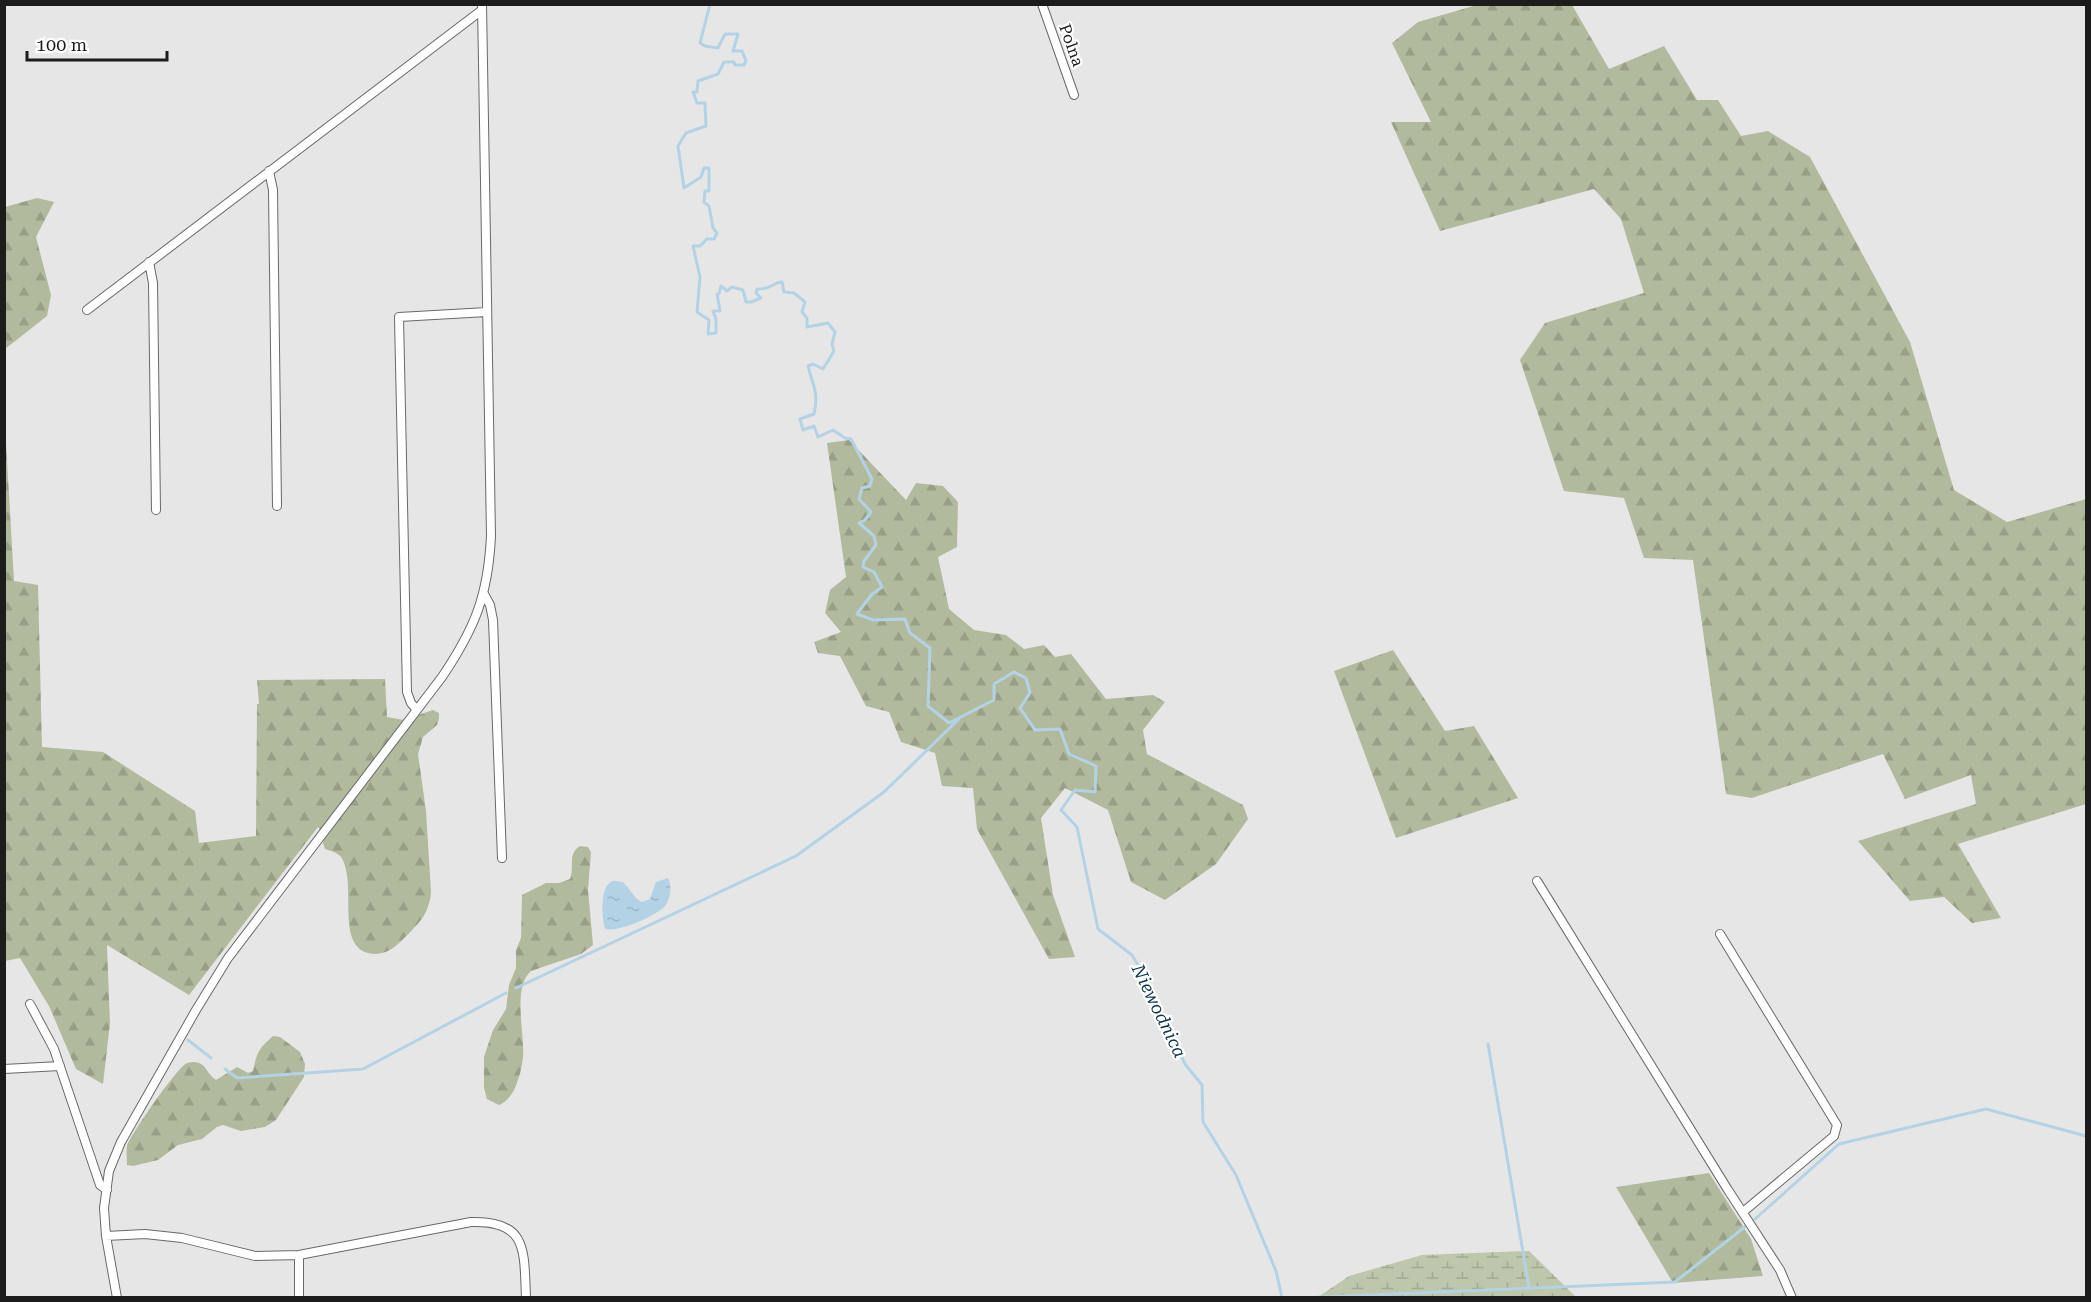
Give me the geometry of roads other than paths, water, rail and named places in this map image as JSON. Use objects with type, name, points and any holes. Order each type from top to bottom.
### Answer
[{"type":"street","name":"Polna","points":[[1042,4],[1074,95]]},
{"type":"street","points":[[87,310],[482,7]]},
{"type":"street","points":[[117,1298],[106,1236],[104,1208],[110,1171],[121,1142],[228,958],[417,710],[464,644],[484,594],[489,568],[491,536],[482,7]]},
{"type":"street","points":[[269,171],[273,190],[277,506]]},
{"type":"street","points":[[149,262],[153,283],[156,510]]},
{"type":"street","points":[[417,710],[411,703],[407,692],[399,317],[487,312]]},
{"type":"street","points":[[484,594],[490,605],[493,620],[502,858]]},
{"type":"street","points":[[1538,881],[1780,1270],[1792,1298]]},
{"type":"street","points":[[1720,934],[1837,1125],[1834,1136],[1743,1212]]},
{"type":"street","points":[[30,1004],[54,1049],[100,1185],[106,1190]]},
{"type":"street","points":[[4,1069],[60,1066]]},
{"type":"street","points":[[106,1236],[145,1234],[182,1238],[255,1256],[299,1255],[471,1222],[490,1221],[505,1226],[520,1244],[525,1262],[526,1298]]},
{"type":"street","points":[[299,1255],[299,1298]]},
{"type":"water","points":[[668,878],[670,895],[662,909],[628,926],[605,929],[603,903],[605,889],[609,884],[614,881],[623,882],[642,902],[650,899],[656,882]]},
{"type":"waterway","name":"Niewodnica","points":[[710,4],[700,43],[718,48],[725,34],[738,34],[733,51],[742,51],[746,61],[744,65],[724,62],[718,74],[698,81],[697,92],[693,92],[697,103],[705,103],[706,126],[686,133],[678,146],[684,188],[701,177],[704,168],[709,168],[709,191],[705,191],[704,202],[709,206],[713,228],[717,233],[714,239],[707,239],[700,246],[693,246],[700,277],[697,312],[709,320],[708,334],[716,333],[716,319],[713,311],[720,311],[717,294],[721,286],[727,291],[732,287],[743,290],[746,302],[751,302],[761,298],[756,293],[757,289],[782,282],[784,292],[794,293],[805,302],[802,312],[807,318],[807,327],[828,323],[835,332],[832,344],[834,351],[823,369],[813,364],[808,366],[815,389],[814,414],[800,419],[803,430],[814,426],[818,437],[833,430],[851,439],[872,479],[870,486],[862,488],[859,499],[871,512],[865,520],[859,523],[874,536],[876,545],[864,561],[863,567],[874,572],[882,587],[872,594],[857,614],[873,620],[905,619],[910,633],[930,648],[928,706],[949,723],[994,700],[994,684],[1014,672],[1026,678],[1030,693],[1020,708],[1035,730],[1060,729],[1069,754],[1096,766],[1095,792],[1075,790],[1061,810],[1077,827],[1098,929],[1132,955],[1149,983],[1185,1064],[1202,1085],[1203,1122],[1236,1175],[1276,1271],[1282,1298]]},
{"type":"waterway","points":[[516,988],[796,856],[884,792],[959,719]]},
{"type":"waterway","points":[[225,1069],[237,1078],[363,1069],[506,993]]},
{"type":"waterway","points":[[188,1040],[211,1058]]},
{"type":"waterway","points":[[1488,1044],[1529,1288]]},
{"type":"waterway","points":[[1755,1219],[1839,1144],[1986,1109],[2086,1136]]},
{"type":"waterway","points":[[1300,1298],[1675,1282],[1746,1226]]}]
